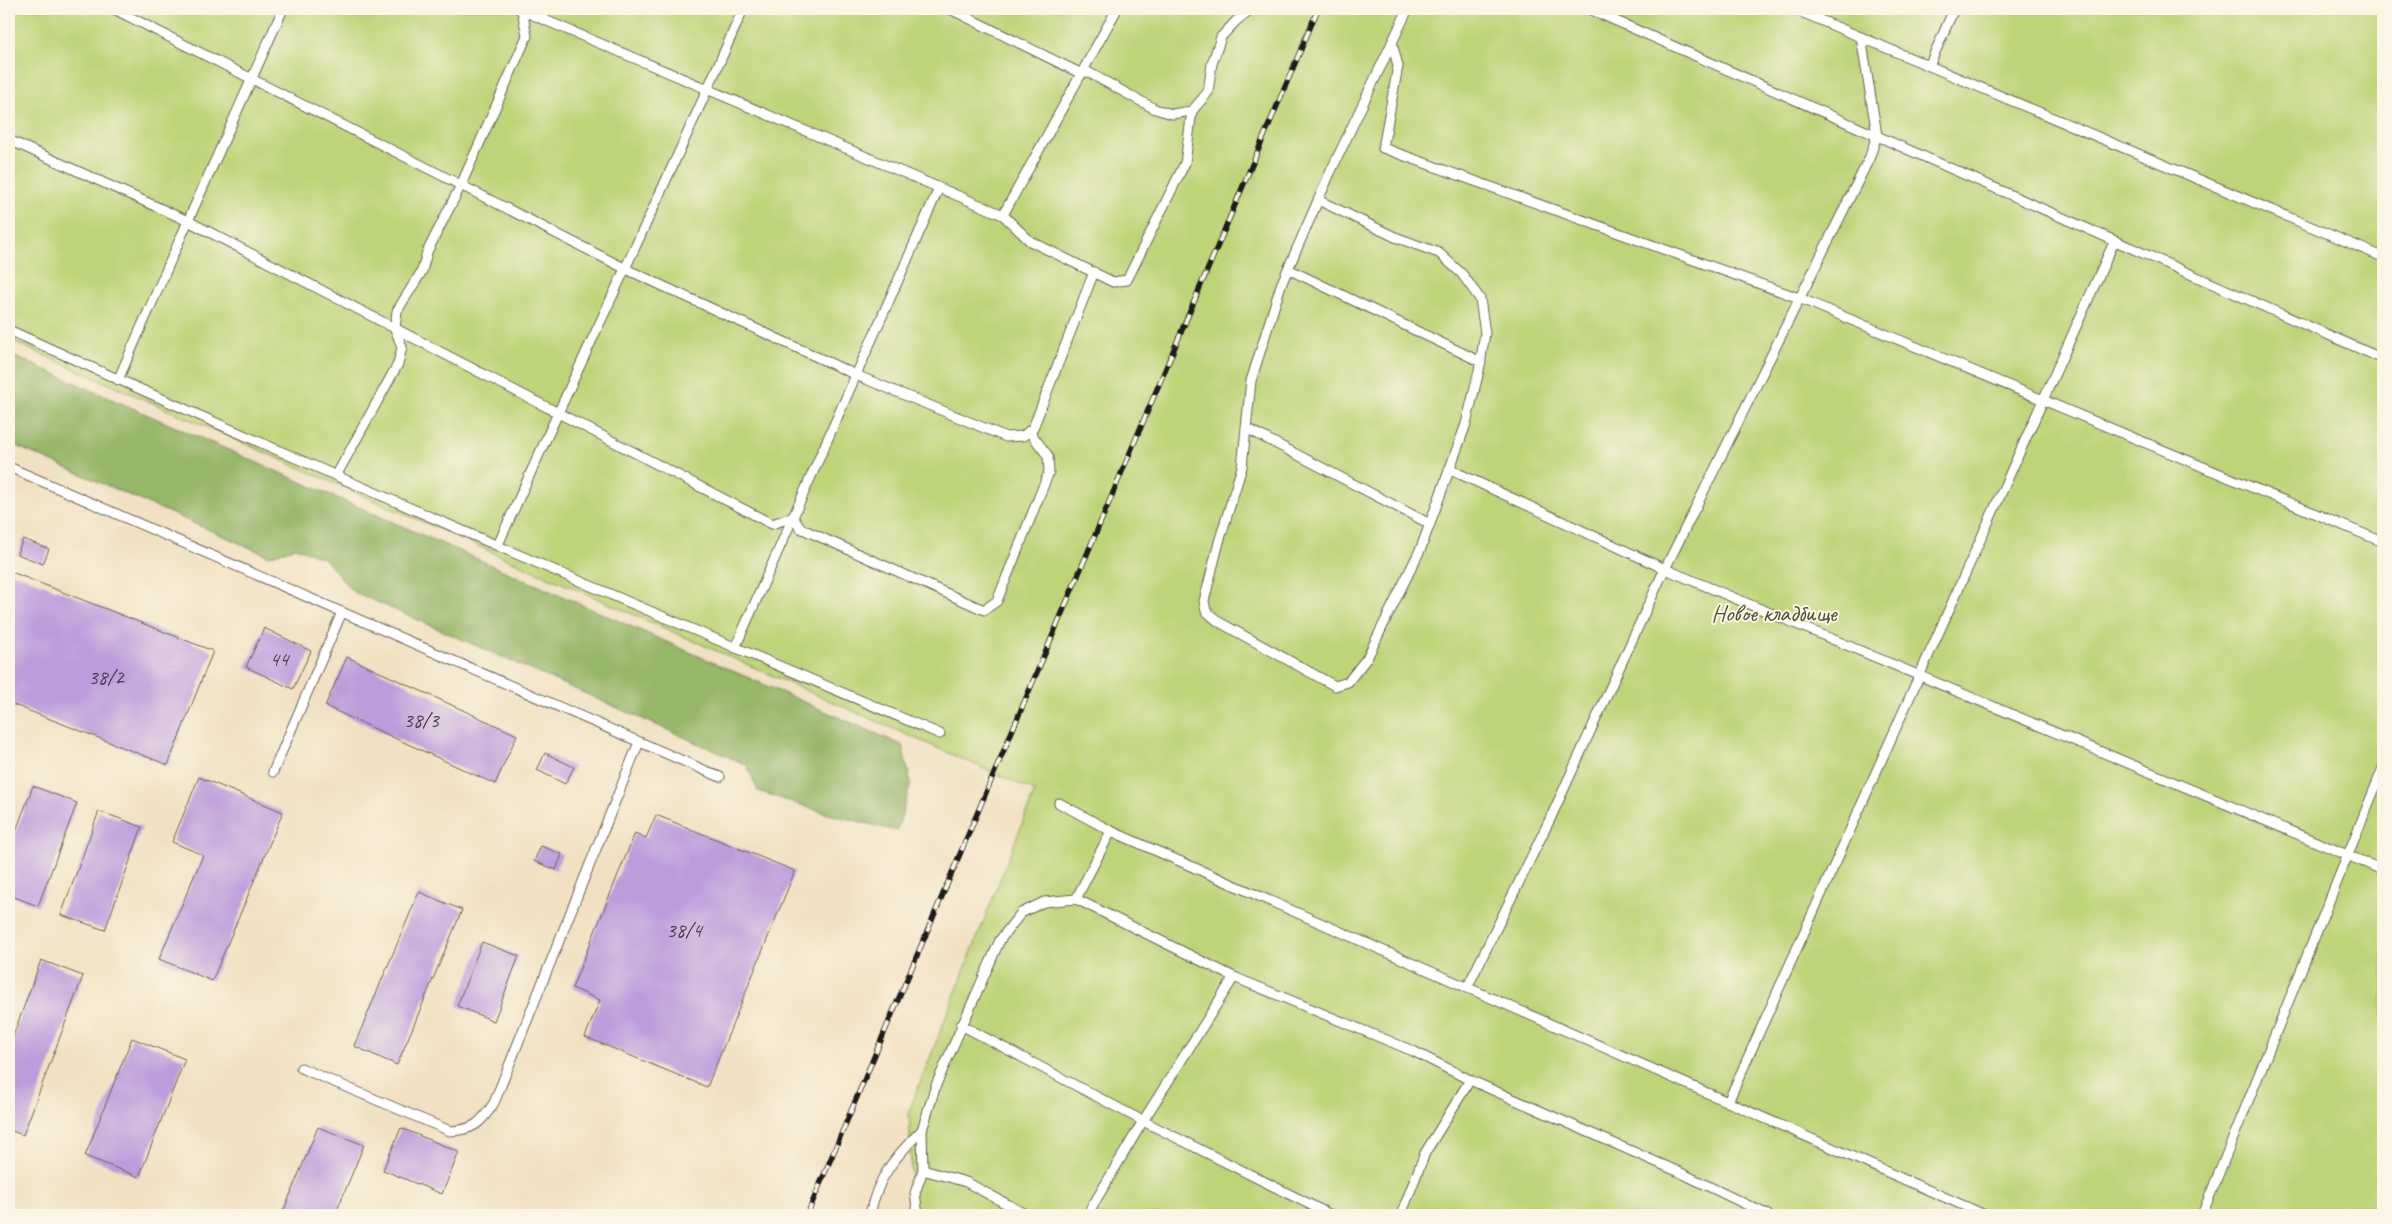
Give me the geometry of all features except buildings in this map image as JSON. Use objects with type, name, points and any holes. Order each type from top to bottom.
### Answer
[{"type":"lane","points":[[114,9],[626,268],[856,375],[1006,437],[1023,436],[1033,428],[1094,272]]},
{"type":"lane","points":[[118,380],[283,9]]},
{"type":"lane","points":[[521,9],[1003,215],[1030,241],[1113,282],[1127,280],[1185,163],[1192,111],[1208,92],[1212,64],[1222,37],[1236,21],[1251,9]]},
{"type":"lane","points":[[337,474],[398,364],[402,347],[395,329],[397,311],[422,270],[427,252],[461,185],[527,36],[521,9]]},
{"type":"lane","points":[[541,18],[546,9]]},
{"type":"lane","points":[[498,545],[557,412],[626,268],[743,9]]},
{"type":"lane","points":[[950,9],[1083,72],[1155,109],[1172,114],[1192,111]]},
{"type":"lane","points":[[1003,215],[1117,9]]},
{"type":"lane","points":[[1318,200],[1395,237],[1439,253],[1462,274],[1480,299],[1485,334],[1481,362],[1466,424],[1421,548],[1367,658],[1348,682],[1335,686],[1219,622],[1206,611],[1204,601],[1208,578],[1242,467],[1250,381],[1288,270],[1318,200],[1408,9]]},
{"type":"lane","points":[[1589,9],[2383,360]]},
{"type":"lane","points":[[1794,9],[2383,257]]},
{"type":"lane","points":[[1929,66],[1954,9]]},
{"type":"lane","points":[[1467,988],[1552,816],[1665,569],[1869,159],[1877,135],[1861,37]]},
{"type":"lane","points":[[1392,42],[1398,66],[1383,148],[1799,298],[2383,542]]},
{"type":"lane","points":[[9,140],[188,221],[772,524],[793,517]]},
{"type":"lane","points":[[735,648],[940,188]]},
{"type":"lane","points":[[1728,1102],[2114,242]]},
{"type":"lane","points":[[1288,270],[1481,362]]},
{"type":"lane","points":[[9,330],[118,380],[735,648],[940,734]]},
{"type":"lane","points":[[1246,428],[1430,524]]},
{"type":"lane","points":[[793,517],[800,528],[984,610],[997,601],[1049,472],[1048,456],[1029,431]]},
{"type":"lane","points":[[9,467],[720,777]]},
{"type":"lane","points":[[1449,469],[1665,569],[2383,870]]},
{"type":"lane","points":[[273,772],[342,612]]},
{"type":"lane","points":[[301,1068],[450,1131],[467,1130],[485,1118],[494,1103],[639,742]]},
{"type":"lane","points":[[2202,1215],[2383,768]]},
{"type":"lane","points":[[1059,803],[1111,831],[1985,1215]]},
{"type":"lane","points":[[1076,899],[1111,831]]},
{"type":"lane","points":[[918,1215],[915,1193],[923,1170],[922,1130],[936,1085],[1000,940],[1021,913],[1044,902],[1076,899],[1234,977],[1413,1051],[1470,1080],[1679,1172],[1768,1215]]},
{"type":"lane","points":[[1087,1215],[1143,1121],[1234,977]]},
{"type":"lane","points":[[962,1025],[1143,1121],[1331,1215]]},
{"type":"lane","points":[[1401,1215],[1425,1154],[1470,1080]]},
{"type":"lane","points":[[870,1215],[880,1181],[899,1153],[922,1130]]},
{"type":"lane","points":[[923,1170],[966,1182],[1027,1215]]},
{"type":"green space","name":"Новое кладбище","points":[[9,9],[2383,9],[2383,1215],[913,1215],[909,1111],[1035,791],[9,340]]},
{"type":"green space","points":[[9,354],[902,745],[911,783],[897,831],[828,814],[758,791],[747,765],[352,591],[325,559],[296,547],[269,556],[9,443]]},
{"type":"railway","points":[[807,1215],[1318,9]]}]
